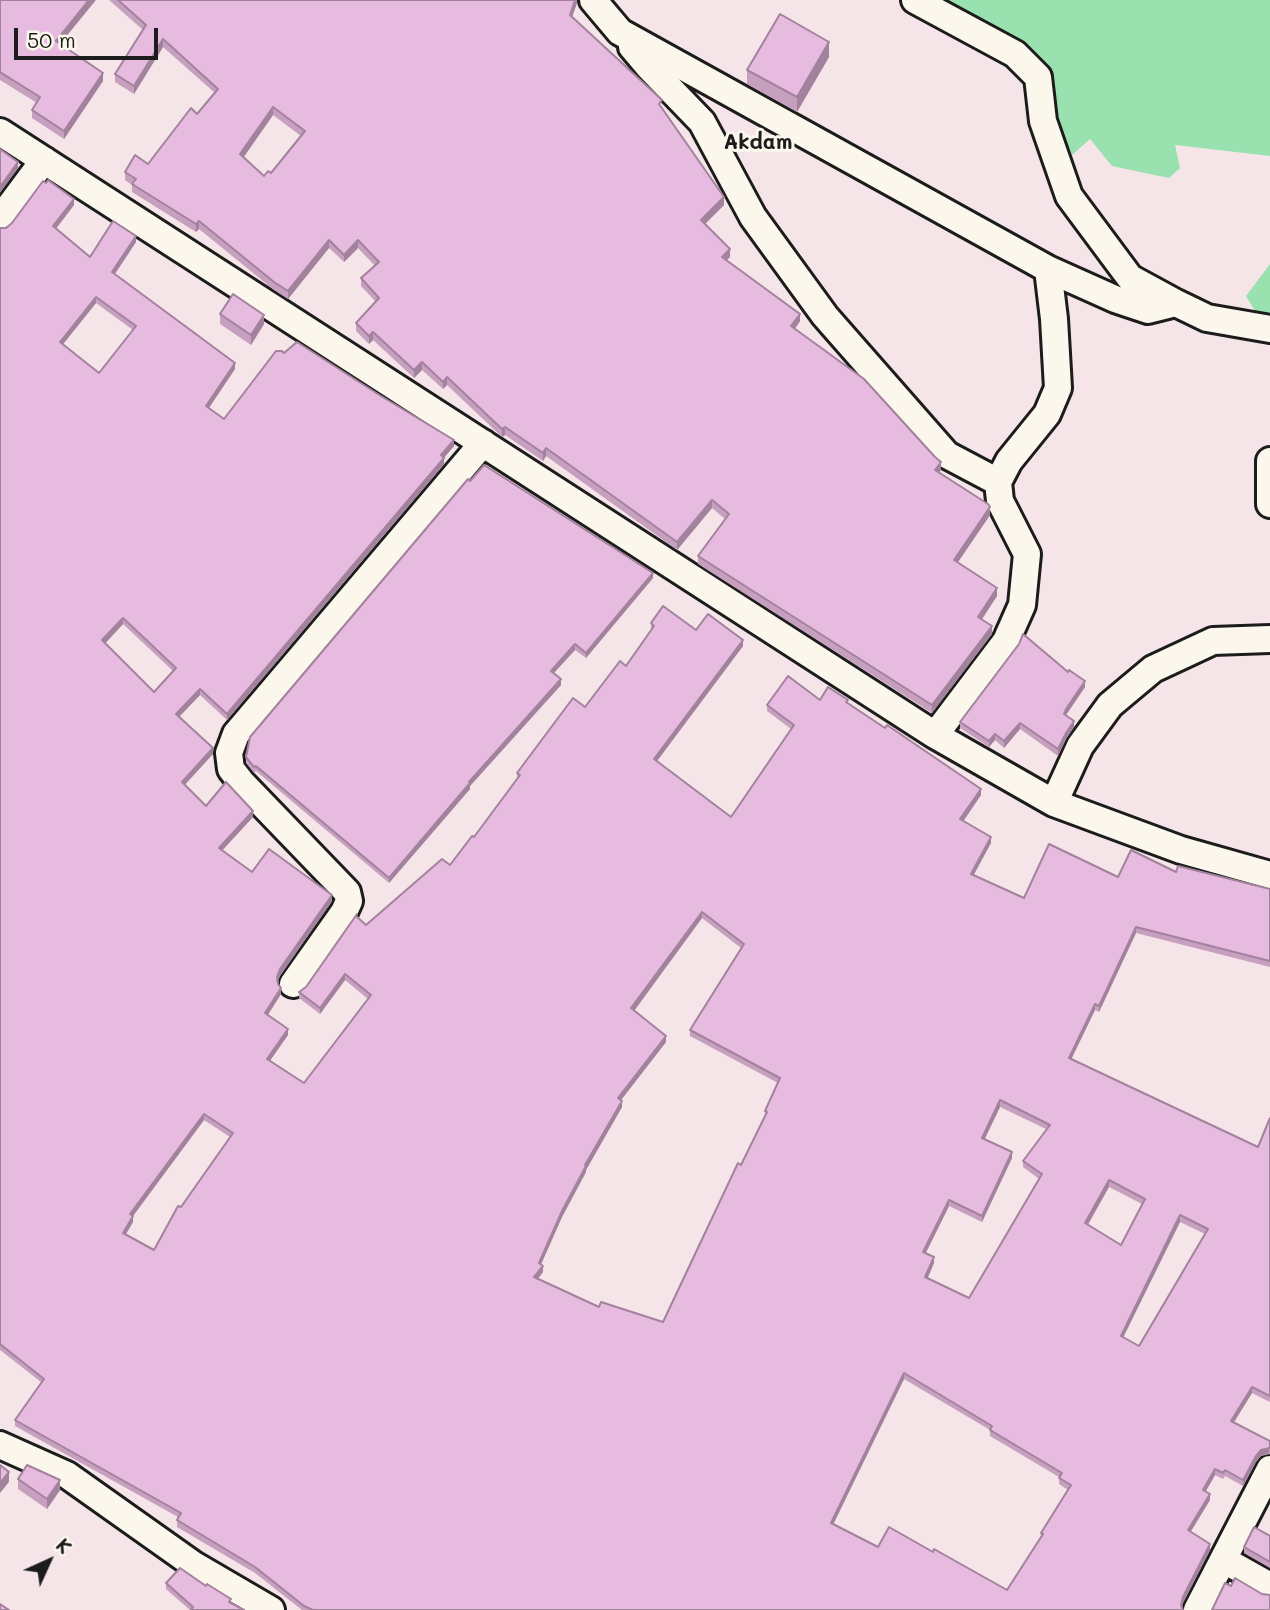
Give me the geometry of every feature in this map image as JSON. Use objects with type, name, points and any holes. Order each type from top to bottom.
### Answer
[{"type":"street","points":[[593,0],[648,66],[702,122],[752,217],[825,316],[947,455],[998,482]]},
{"type":"street","points":[[915,0],[1016,54],[1038,76],[1043,121],[1069,196],[1130,278],[1207,318],[1270,329]]},
{"type":"street","points":[[620,32],[1048,269],[1115,299],[1148,310],[1176,303]]},
{"type":"street","points":[[0,132],[935,735],[1054,803],[1181,850],[1270,875]]},
{"type":"street","points":[[0,219],[44,160]]},
{"type":"street","points":[[935,735],[1006,641],[1022,605],[1027,554],[1000,501],[998,482],[1009,461],[1046,414],[1058,388],[1048,269]]},
{"type":"street","points":[[293,984],[349,901],[346,892],[242,783],[231,769],[229,753],[236,734],[483,443]]},
{"type":"street","points":[[1270,461],[1270,504]]},
{"type":"street","points":[[1054,803],[1080,746],[1095,725],[1110,705],[1153,669],[1213,641],[1270,639]]},
{"type":"street","points":[[0,1445],[67,1475],[194,1565],[271,1610]]},
{"type":"street","points":[[1197,1610],[1270,1469]]},
{"type":"street","points":[[1224,1560],[1270,1586]]},
{"type":"green space","points":[[944,0],[1270,0],[1270,156],[1175,145],[1180,168],[1169,178],[1112,166],[1090,139],[1072,155],[1053,111],[1051,73],[1016,38]]},
{"type":"green space","points":[[1270,264],[1270,315],[1255,311],[1246,296]]},
{"type":"building","points":[[0,0],[89,0],[56,41],[103,73],[64,131],[32,110],[40,97],[0,72]]},
{"type":"building","points":[[118,0],[575,0],[570,15],[662,100],[659,104],[724,197],[701,220],[730,249],[722,257],[800,314],[791,326],[864,379],[941,462],[935,470],[990,507],[954,560],[997,588],[978,617],[992,626],[932,705],[698,556],[729,514],[712,500],[677,542],[546,448],[543,453],[505,427],[502,429],[447,377],[443,382],[422,362],[414,370],[373,332],[369,336],[356,323],[379,298],[361,278],[379,262],[358,240],[344,255],[329,240],[288,291],[199,221],[196,224],[132,184],[136,179],[125,172],[135,155],[148,164],[191,108],[197,114],[218,89],[163,39],[134,86],[115,74],[146,25]],"holes":[[[273,107],[305,131],[271,173],[268,171],[264,176],[240,154]]]},
{"type":"building","points":[[780,14],[829,42],[797,97],[747,70]]},
{"type":"building","points":[[0,149],[18,162],[0,187]]},
{"type":"building","points":[[48,180],[74,199],[53,226],[90,257],[113,221],[136,236],[112,272],[235,363],[206,406],[224,419],[276,351],[284,353],[297,342],[454,440],[441,455],[444,458],[227,714],[200,689],[176,714],[213,748],[182,782],[206,806],[226,782],[253,811],[219,848],[252,872],[269,849],[332,895],[280,969],[277,977],[281,988],[265,1013],[288,1029],[267,1059],[304,1083],[371,995],[345,974],[320,1008],[299,992],[306,987],[357,914],[366,925],[442,859],[450,865],[520,775],[517,773],[573,698],[585,707],[620,661],[626,666],[654,626],[651,623],[663,606],[696,630],[708,614],[743,640],[654,759],[731,817],[794,725],[767,705],[788,676],[820,700],[828,687],[885,728],[887,725],[981,789],[960,819],[991,837],[971,874],[1024,898],[1049,844],[1118,877],[1131,850],[1176,872],[1178,866],[1270,889],[1270,961],[1136,927],[1099,1006],[1095,1004],[1069,1058],[1258,1147],[1270,1118],[1270,1396],[1252,1387],[1231,1421],[1270,1441],[1270,1448],[1261,1450],[1243,1480],[1225,1470],[1223,1473],[1215,1469],[1203,1490],[1210,1494],[1188,1530],[1210,1544],[1183,1597],[1183,1610],[313,1610],[304,1606],[255,1567],[177,1520],[181,1513],[15,1420],[44,1379],[0,1344],[0,228],[6,228],[12,223],[43,181],[46,183]],"holes":[[[96,297],[136,326],[99,373],[60,342]],[[123,618],[176,668],[154,692],[102,640]],[[702,912],[744,944],[690,1030],[780,1078],[765,1111],[767,1112],[741,1165],[738,1163],[663,1322],[601,1302],[599,1307],[534,1277],[543,1266],[539,1263],[562,1211],[622,1101],[618,1098],[666,1036],[631,1008]],[[1000,1100],[1050,1125],[1023,1161],[1042,1174],[969,1298],[925,1277],[934,1257],[923,1252],[949,1200],[982,1216],[1012,1152],[982,1138]],[[204,1114],[233,1133],[181,1207],[178,1206],[154,1250],[123,1233],[133,1216],[130,1214]],[[1109,1180],[1145,1199],[1121,1245],[1085,1223]],[[1180,1215],[1208,1229],[1139,1346],[1121,1336]],[[904,1373],[992,1426],[990,1430],[1062,1473],[1059,1478],[1071,1485],[1007,1590],[889,1527],[878,1547],[831,1523]]]},
{"type":"building","points":[[233,294],[264,315],[251,335],[220,314]]},
{"type":"building","points":[[484,465],[653,573],[586,653],[575,644],[551,671],[561,679],[469,782],[389,878],[254,767],[246,757],[250,737],[468,479],[470,481]]},
{"type":"building","points":[[1023,634],[1068,672],[1069,670],[1085,681],[1064,714],[1074,721],[1058,749],[1020,723],[1004,741],[995,734],[989,741],[960,722],[1019,644]]},
{"type":"building","points":[[0,1465],[9,1472],[0,1483]]},
{"type":"building","points":[[27,1465],[60,1480],[47,1499],[18,1479]]},
{"type":"building","points":[[1254,1527],[1270,1536],[1270,1562],[1244,1547]]},
{"type":"building","points":[[180,1568],[244,1610],[191,1610],[193,1607],[166,1583]]},
{"type":"building","points":[[1235,1578],[1262,1594],[1270,1595],[1270,1610],[1212,1610],[1225,1583],[1231,1586]]},
{"type":"district","name":"Akdam","points":[[758,143]]}]
